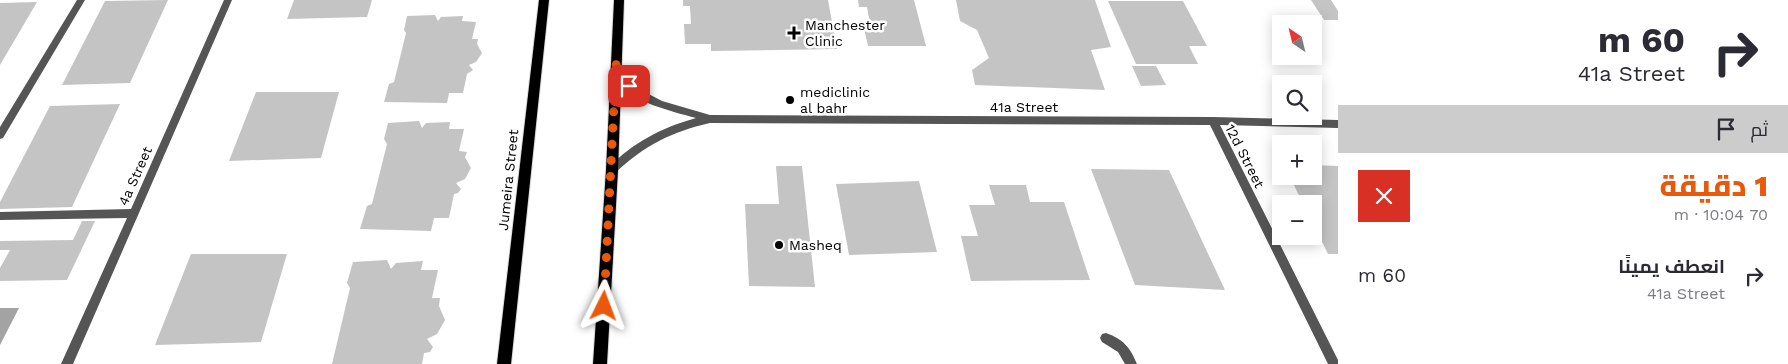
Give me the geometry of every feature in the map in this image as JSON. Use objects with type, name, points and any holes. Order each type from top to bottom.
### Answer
[{"type":"main road","name":"Jumeira Street","points":[[502,361],[544,0]]},
{"type":"main road","points":[[600,364],[612,170],[619,0]]},
{"type":"street","points":[[0,135],[81,0]]},
{"type":"street","name":"4a Street","points":[[67,364],[228,0]]},
{"type":"street","name":"41a Street","points":[[616,64],[620,80],[638,93],[659,104],[710,119]]},
{"type":"street","name":"41a Street","points":[[612,170],[626,155],[662,132],[682,125],[710,119],[1213,121],[1338,124]]},
{"type":"street","name":"12d Street","points":[[1213,121],[1334,364]]},
{"type":"street","points":[[0,216],[134,213]]},
{"type":"street","points":[[1106,338],[1123,348],[1131,364]]},
{"type":"shaded area","points":[[0,308],[19,308],[0,345]]},
{"type":"building","points":[[168,0],[130,83],[62,85],[105,1]]},
{"type":"building","points":[[294,0],[372,0],[367,17],[287,19]]},
{"type":"building","points":[[683,0],[828,0],[837,49],[711,51],[711,44],[685,44],[684,24],[691,24],[690,6],[683,6]]},
{"type":"building","points":[[858,0],[914,0],[926,46],[868,46],[863,24],[870,24],[867,7],[859,7]]},
{"type":"building","points":[[956,0],[1095,0],[1111,47],[1091,50],[1105,90],[975,85],[972,70],[989,58],[977,30],[960,21]]},
{"type":"building","points":[[1311,0],[1331,0],[1338,11],[1338,20],[1324,20]]},
{"type":"building","points":[[1108,1],[1183,1],[1207,46],[1189,46],[1198,64],[1136,64]]},
{"type":"building","points":[[37,2],[0,65],[0,3]]},
{"type":"building","points":[[435,15],[438,21],[441,17],[463,16],[462,21],[476,22],[472,39],[478,39],[477,44],[482,53],[476,62],[469,65],[473,70],[467,74],[463,93],[449,93],[447,103],[384,102],[389,84],[394,82],[406,33],[404,30],[407,16]]},
{"type":"building","points":[[1132,66],[1156,66],[1166,85],[1141,86]]},
{"type":"building","points":[[256,92],[339,92],[321,158],[229,161]]},
{"type":"building","points":[[120,104],[72,207],[0,209],[0,202],[50,106]]},
{"type":"building","points":[[419,121],[422,128],[426,123],[450,122],[449,129],[464,129],[459,151],[467,152],[465,157],[471,168],[465,179],[456,183],[461,189],[458,193],[454,194],[449,218],[434,218],[431,231],[360,229],[367,206],[372,204],[387,144],[384,139],[388,123]]},
{"type":"building","points":[[1322,165],[1338,166],[1338,254],[1328,254],[1322,242],[1322,195],[1299,195],[1294,185],[1322,185]]},
{"type":"building","name":"Masheq","points":[[776,166],[802,166],[815,287],[749,286],[745,204],[779,204]]},
{"type":"building","points":[[1091,169],[1169,170],[1225,290],[1135,285]]},
{"type":"building","points":[[919,181],[937,252],[849,255],[836,184]]},
{"type":"building","points":[[989,185],[1026,185],[1030,202],[1064,202],[1090,280],[971,281],[961,236],[978,236],[969,205],[995,205]]},
{"type":"building","points":[[82,221],[95,221],[67,280],[0,281],[0,268],[10,250],[0,250],[0,241],[73,240]]},
{"type":"building","points":[[191,254],[287,254],[261,342],[155,345]]},
{"type":"building","points":[[387,260],[391,269],[396,263],[423,261],[421,270],[438,270],[432,298],[440,298],[439,306],[445,320],[437,334],[427,339],[433,347],[430,352],[424,353],[422,364],[332,364],[350,288],[347,283],[353,262]]},
{"type":"place","name":"Manchester Clinic","points":[[794,33]]},
{"type":"place","name":"mediclinic al bahr","points":[[790,100]]},
{"type":"place","name":"Masheq","points":[[779,245]]},
{"type":"route","points":[[604,306],[616,64],[620,80],[629,86]]}]
